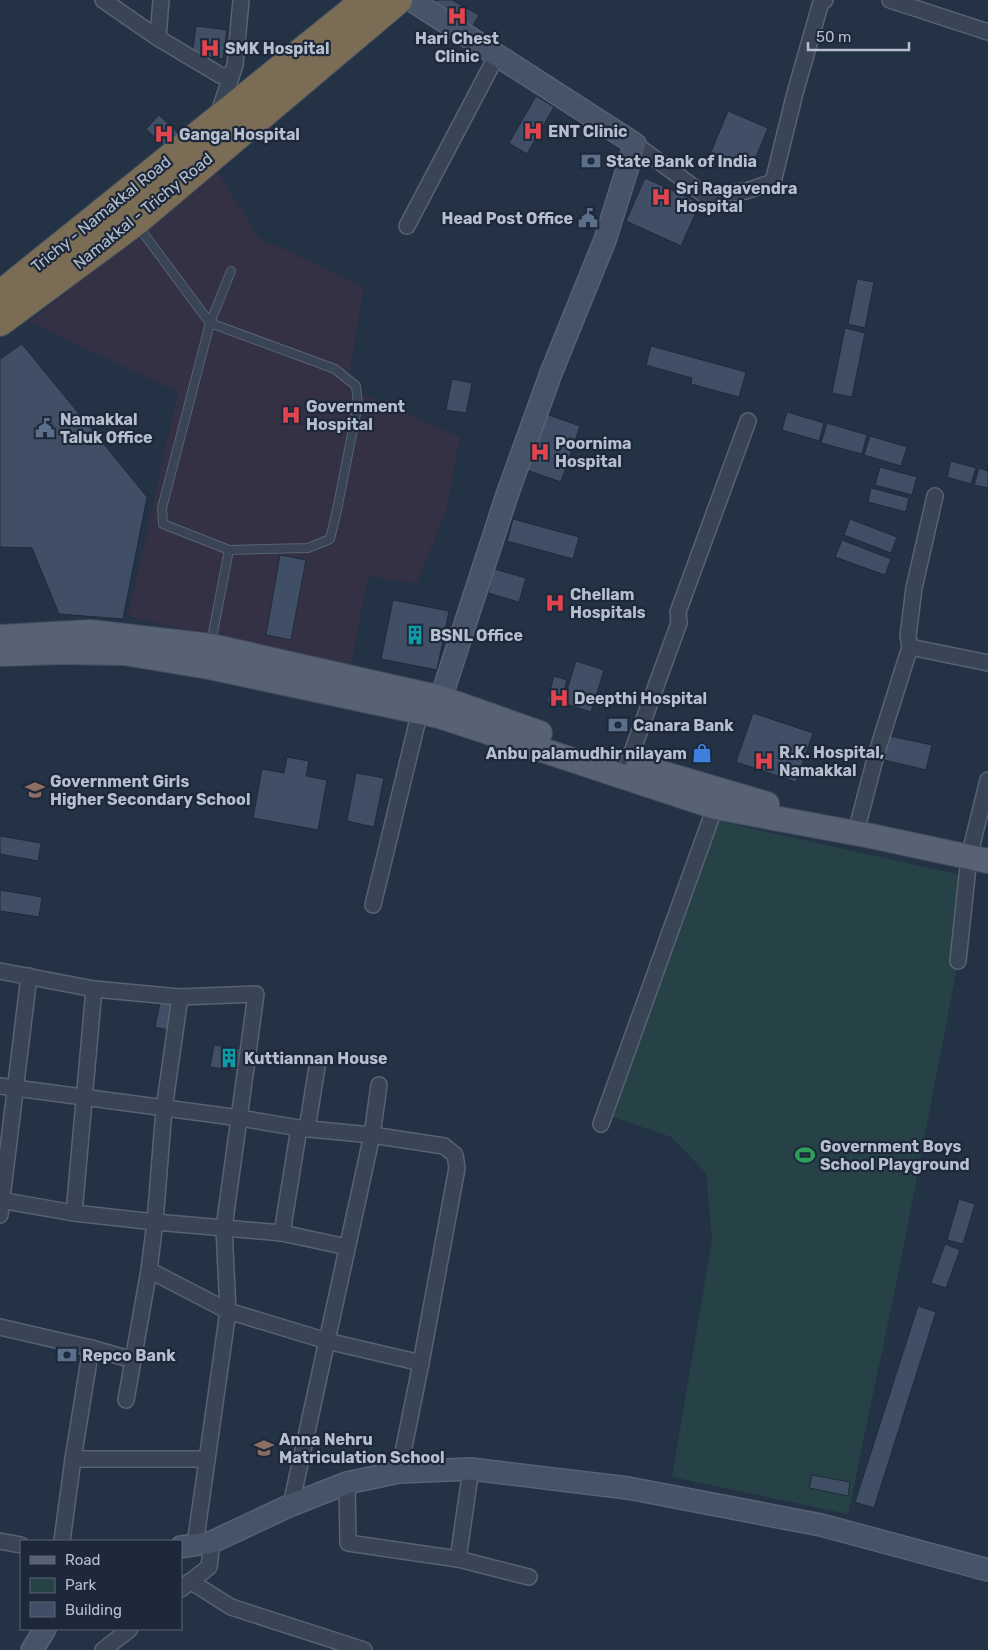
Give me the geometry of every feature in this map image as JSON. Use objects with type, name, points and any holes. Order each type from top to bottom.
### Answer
[{"type":"highway","name":"Trichy - Namakkal Road","points":[[0,295],[366,0]]},
{"type":"highway","name":"Namakkal - Trichy Road","points":[[0,322],[135,222],[398,0]]},
{"type":"main road","points":[[0,636],[90,632],[210,656],[433,709],[720,789],[864,834]]},
{"type":"main road","points":[[0,654],[59,652],[210,656]]},
{"type":"main road","points":[[433,709],[715,807],[864,834],[978,859]]},
{"type":"street","points":[[103,0],[158,38],[220,76],[230,78]]},
{"type":"street","points":[[158,38],[161,0]]},
{"type":"street","points":[[217,120],[235,65],[241,0]]},
{"type":"street","points":[[411,0],[635,144],[706,196],[746,191],[772,182],[821,2],[825,0]]},
{"type":"street","points":[[890,0],[988,32]]},
{"type":"street","points":[[407,226],[497,55]]},
{"type":"street","points":[[373,905],[433,709],[507,494],[551,373],[605,240],[635,144]]},
{"type":"street","points":[[628,763],[679,623],[678,612],[748,421]]},
{"type":"street","points":[[864,834],[876,754],[910,648],[908,636],[914,588],[935,496]]},
{"type":"street","points":[[910,648],[988,663]]},
{"type":"street","points":[[958,961],[978,859],[988,780]]},
{"type":"street","points":[[601,1124],[715,807]]},
{"type":"street","points":[[0,971],[94,989],[180,997],[256,994],[224,1228],[228,1311],[196,1545],[208,1567],[186,1585],[231,1607],[364,1650]]},
{"type":"street","points":[[29,976],[7,1087],[1,1205],[155,1222],[282,1233],[347,1247]]},
{"type":"street","points":[[74,1213],[94,989]]},
{"type":"street","points":[[126,1400],[149,1270],[155,1222],[164,1109],[180,997]]},
{"type":"street","points":[[282,1233],[317,1067]]},
{"type":"street","points":[[291,1505],[372,1135],[379,1085]]},
{"type":"street","points":[[7,1087],[303,1128],[372,1135],[444,1146],[455,1155],[457,1168],[399,1472]]},
{"type":"street","points":[[149,1270],[228,1311],[327,1341],[421,1363]]},
{"type":"street","points":[[0,1327],[91,1348],[133,1360]]},
{"type":"street","points":[[62,1540],[91,1348]]},
{"type":"street","points":[[73,1458],[207,1459]]},
{"type":"street","points":[[196,1545],[346,1483],[399,1472],[471,1468],[628,1488],[821,1525],[988,1570]]},
{"type":"street","points":[[458,1559],[471,1468]]},
{"type":"street","points":[[346,1483],[348,1543],[458,1559],[529,1576]]},
{"type":"street","points":[[0,1541],[20,1545]]},
{"type":"street","points":[[103,1650],[129,1630]]},
{"type":"lane","points":[[135,222],[210,323],[335,369],[356,386],[356,413],[330,539],[308,548],[229,550],[164,524],[162,508],[210,323],[231,271]]},
{"type":"lane","points":[[210,656],[229,550]]},
{"type":"shaded area","name":"Government Hospital","points":[[217,171],[259,238],[364,287],[347,387],[460,437],[446,511],[417,583],[368,576],[350,671],[128,616],[178,392],[29,322]]},
{"type":"green space","name":"Government Boys School Playground","points":[[714,820],[974,878],[901,1260],[848,1514],[672,1477],[712,1240],[706,1173],[671,1137],[613,1117]]},
{"type":"building","points":[[437,0],[452,0],[479,15],[469,32],[431,9]]},
{"type":"building","points":[[196,26],[227,30],[223,59],[192,55]]},
{"type":"building","points":[[536,96],[554,107],[527,154],[509,143]]},
{"type":"building","points":[[728,111],[768,128],[751,169],[711,152]]},
{"type":"building","points":[[159,115],[179,134],[166,148],[146,129]]},
{"type":"building","points":[[645,178],[700,203],[681,246],[626,221]]},
{"type":"building","points":[[857,279],[874,282],[865,328],[848,324]]},
{"type":"building","points":[[845,328],[865,333],[852,397],[832,393]]},
{"type":"building","name":"Namakkal Taluk Office","points":[[22,344],[147,497],[123,619],[59,614],[32,548],[0,547],[0,359]]},
{"type":"building","points":[[651,346],[746,372],[739,397],[691,384],[692,378],[646,365]]},
{"type":"building","points":[[452,379],[472,383],[466,413],[446,410]]},
{"type":"building","points":[[540,412],[580,426],[561,482],[521,468]]},
{"type":"building","points":[[787,412],[824,423],[819,441],[782,430]]},
{"type":"building","points":[[827,423],[867,435],[862,454],[821,443]]},
{"type":"building","points":[[870,436],[907,447],[901,466],[864,455]]},
{"type":"building","points":[[951,461],[976,468],[971,484],[947,477]]},
{"type":"building","points":[[880,467],[917,477],[912,495],[875,485]]},
{"type":"building","points":[[979,468],[988,471],[988,488],[974,485]]},
{"type":"building","points":[[871,488],[909,498],[906,512],[868,502]]},
{"type":"building","points":[[513,519],[579,537],[573,559],[507,541]]},
{"type":"building","points":[[850,519],[897,537],[891,553],[844,535]]},
{"type":"building","points":[[842,540],[891,559],[885,575],[835,557]]},
{"type":"building","points":[[280,555],[306,560],[291,640],[266,635]]},
{"type":"building","points":[[494,569],[526,578],[519,602],[488,593]]},
{"type":"building","name":"BSNL Office","points":[[393,600],[449,611],[437,670],[381,659]]},
{"type":"building","points":[[576,661],[604,670],[591,712],[563,703]]},
{"type":"building","points":[[554,676],[567,680],[561,704],[547,701]]},
{"type":"building","points":[[753,713],[813,733],[796,782],[736,762]]},
{"type":"building","points":[[885,735],[932,745],[926,770],[880,759]]},
{"type":"building","points":[[287,757],[309,761],[306,776],[327,780],[318,830],[253,818],[262,769],[284,773]]},
{"type":"building","points":[[356,773],[384,778],[374,827],[347,821]]},
{"type":"building","points":[[0,836],[41,843],[38,861],[0,854]]},
{"type":"building","points":[[0,890],[42,897],[39,917],[0,911]]},
{"type":"building","points":[[160,1002],[173,1005],[168,1030],[155,1027]]},
{"type":"building","name":"Kuttiannan House","points":[[214,1045],[249,1050],[245,1072],[210,1067]]},
{"type":"building","points":[[959,1199],[975,1204],[963,1244],[947,1240]]},
{"type":"building","points":[[945,1244],[960,1250],[946,1288],[931,1283]]},
{"type":"building","points":[[918,1306],[936,1312],[874,1508],[855,1502]]},
{"type":"building","points":[[812,1475],[850,1482],[848,1496],[809,1488]]},
{"type":"place","name":"Hari Chest Clinic","points":[[457,16]]},
{"type":"place","name":"SMK Hospital","points":[[210,48]]},
{"type":"place","name":"ENT Clinic","points":[[533,131]]},
{"type":"place","name":"Ganga Hospital","points":[[164,134]]},
{"type":"place","name":"State Bank of India","points":[[591,161]]},
{"type":"place","name":"Sri Ragavendra Hospital","points":[[661,197]]},
{"type":"place","name":"Head Post Office","points":[[588,218]]},
{"type":"place","name":"Government Hospital","points":[[291,415]]},
{"type":"place","name":"Namakkal Taluk Office","points":[[45,428]]},
{"type":"place","name":"Poornima Hospital","points":[[540,452]]},
{"type":"place","name":"Chellam Hospitals","points":[[555,603]]},
{"type":"place","name":"BSNL Office","points":[[415,635]]},
{"type":"place","name":"Deepthi Hospital","points":[[559,698]]},
{"type":"place","name":"Canara Bank","points":[[618,725]]},
{"type":"place","name":"Anbu palamudhir nilayam","points":[[702,753]]},
{"type":"place","name":"R.K. Hospital, Namakkal","points":[[764,761]]},
{"type":"place","name":"Government Girls Higher Secondary School","points":[[35,790]]},
{"type":"place","name":"Kuttiannan House","points":[[229,1058]]},
{"type":"place","name":"Government Boys School Playground","points":[[805,1155]]},
{"type":"place","name":"Repco Bank","points":[[67,1355]]},
{"type":"place","name":"Anna Nehru Matriculation School","points":[[264,1448]]}]
